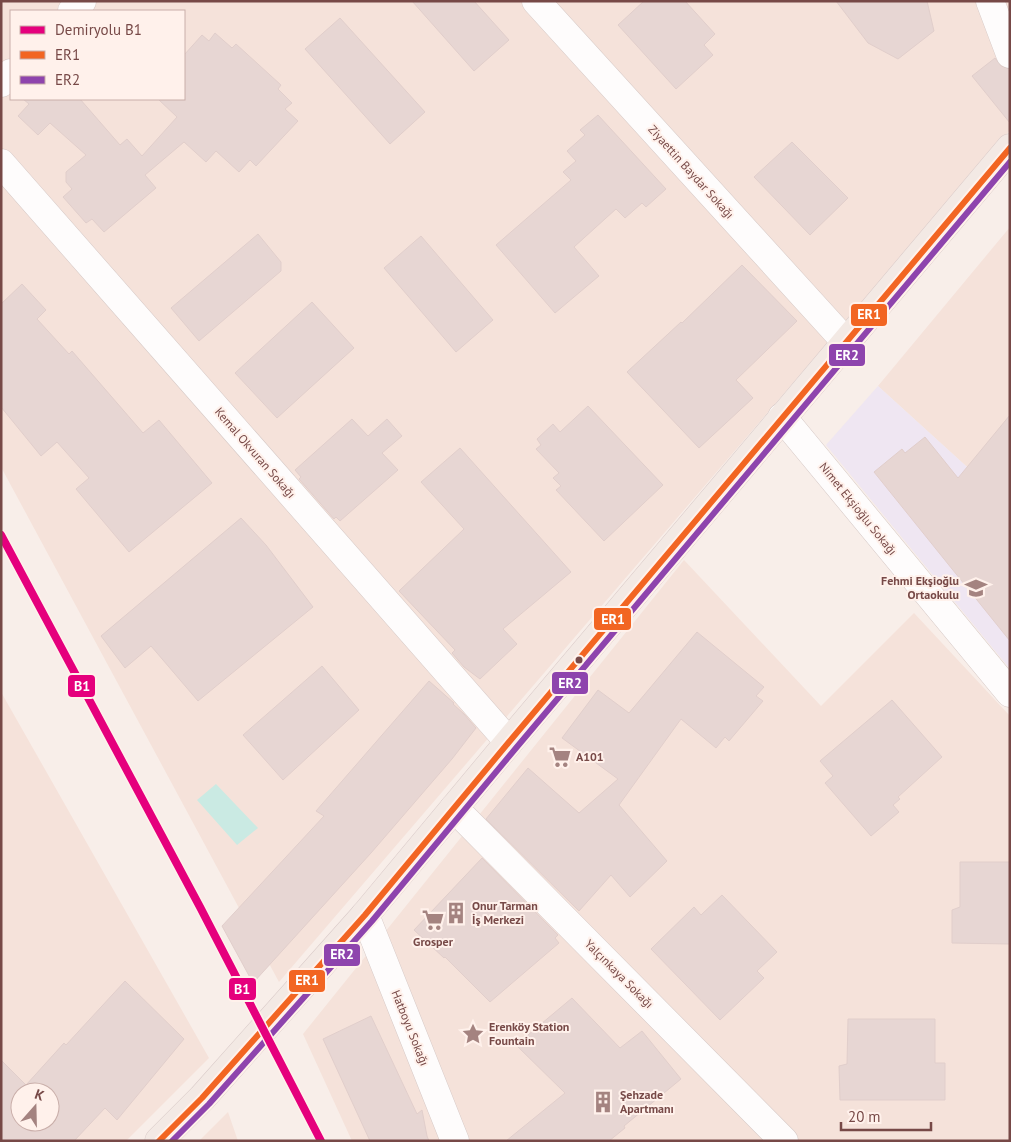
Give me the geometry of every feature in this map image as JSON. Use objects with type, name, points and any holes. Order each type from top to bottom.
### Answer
[{"type":"main road","points":[[159,1141],[202,1098],[365,915],[1010,148]]},
{"type":"street","points":[[73,10],[82,1]]},
{"type":"street","name":"Ziyaettin Baydar Sokağı","points":[[536,1],[846,342]]},
{"type":"street","points":[[990,1],[1010,54]]},
{"type":"street","points":[[1,83],[10,74]]},
{"type":"street","name":"Kemal Okvuran Sokağı","points":[[1,164],[509,742]]},
{"type":"street","name":"Nimet Ekşioğlu Sokağı","points":[[782,417],[1010,693]]},
{"type":"street","name":"Yalçınkaya Sokağı","points":[[454,808],[784,1141]]},
{"type":"street","name":"Hatboyu Sokağı","points":[[365,915],[455,1141]]},
{"type":"shaded area","points":[[1,1],[1010,1],[1010,130],[279,982],[1,467]]},
{"type":"shaded area","points":[[1010,227],[1010,506],[878,386]]},
{"type":"shaded area","name":"Fehmi Ekşioğlu Ortaokulu","points":[[878,386],[1010,506],[1010,669],[826,445]]},
{"type":"shaded area","points":[[684,560],[821,706],[914,613],[1010,716],[1010,1141],[352,1141],[303,1034]]},
{"type":"shaded area","points":[[1,692],[209,1058],[126,1141],[1,1141]]},
{"type":"shaded area","points":[[228,1112],[238,1141],[199,1141]]},
{"type":"water","points":[[216,784],[258,828],[237,845],[197,800]]},
{"type":"building","points":[[412,1],[474,1],[509,40],[474,71]]},
{"type":"building","points":[[644,1],[685,1],[715,34],[704,45],[713,55],[676,89],[618,25]]},
{"type":"building","points":[[836,1],[927,1],[934,31],[898,59],[868,43]]},
{"type":"building","points":[[340,18],[425,112],[390,144],[305,49]]},
{"type":"building","points":[[215,33],[232,48],[236,44],[281,85],[278,89],[292,103],[285,109],[298,121],[256,166],[250,160],[239,172],[216,151],[206,162],[184,142],[145,175],[156,188],[104,232],[92,219],[86,223],[63,197],[72,189],[66,182],[66,172],[86,155],[50,123],[38,135],[18,116],[29,104],[24,100],[81,100],[120,145],[127,139],[142,156],[177,117],[159,100],[185,100],[185,54],[202,35],[209,41]]},
{"type":"building","points":[[995,58],[1001,66],[1010,69],[1010,123],[972,76]]},
{"type":"building","points":[[598,115],[666,189],[646,207],[642,203],[625,218],[616,209],[574,247],[599,276],[555,313],[496,245],[571,180],[563,172],[576,161],[567,151],[585,135],[580,130]]},
{"type":"building","points":[[792,142],[848,198],[810,235],[754,177]]},
{"type":"building","points":[[258,234],[281,262],[281,271],[199,341],[171,308]]},
{"type":"building","points":[[421,236],[493,320],[456,352],[384,268]]},
{"type":"building","points":[[742,265],[797,321],[736,380],[753,398],[699,448],[627,372],[682,323]]},
{"type":"building","points":[[22,284],[46,310],[37,319],[69,354],[72,351],[143,433],[159,420],[212,483],[129,552],[76,489],[89,478],[57,442],[41,456],[1,407],[1,304]]},
{"type":"building","points":[[312,302],[354,348],[277,418],[235,373]]},
{"type":"building","points":[[588,406],[663,485],[604,541],[556,490],[561,486],[553,478],[559,473],[536,449],[541,445],[537,439],[553,424],[560,432]]},
{"type":"building","points":[[1010,415],[1010,641],[874,472],[902,449],[905,453],[925,437],[958,478]]},
{"type":"building","points":[[352,419],[368,436],[387,419],[402,436],[382,453],[398,470],[340,521],[336,517],[334,519],[299,479],[301,477],[295,470]]},
{"type":"building","points":[[460,448],[571,572],[503,629],[517,644],[480,679],[464,667],[452,653],[455,650],[399,591],[464,529],[421,482]]},
{"type":"building","points":[[241,518],[266,545],[313,607],[198,701],[151,646],[125,668],[101,636]]},
{"type":"building","points":[[697,632],[764,687],[756,696],[763,701],[729,741],[725,737],[716,748],[681,719],[619,805],[667,861],[630,897],[611,875],[579,911],[486,819],[528,768],[579,813],[618,779],[562,738],[598,690],[629,713]]},
{"type":"building","points":[[322,666],[359,710],[283,780],[243,735]]},
{"type":"building","points":[[429,681],[454,703],[476,728],[452,759],[371,853],[253,983],[222,926],[324,816],[316,811]]},
{"type":"building","points":[[892,700],[942,757],[898,797],[900,799],[893,805],[899,812],[871,836],[825,783],[833,776],[820,761]]},
{"type":"building","points":[[482,858],[558,935],[555,938],[559,943],[490,1002],[445,957],[414,930]]},
{"type":"building","points":[[960,862],[1010,862],[1010,944],[952,943],[952,910],[960,907]]},
{"type":"building","points":[[722,895],[777,952],[757,971],[764,978],[720,1020],[651,949],[694,907],[701,915]]},
{"type":"building","points":[[125,981],[184,1039],[117,1120],[105,1108],[74,1141],[1,1141],[1,1060],[23,1082],[10,1082],[10,1132],[60,1132],[60,1082],[29,1082],[64,1043],[66,1045]]},
{"type":"building","name":"Şehzade Apartmanı","points":[[572,998],[620,1048],[642,1031],[681,1079],[624,1126],[625,1128],[609,1141],[506,1141],[565,1093],[516,1045]]},
{"type":"building","points":[[371,1016],[417,1114],[422,1110],[429,1141],[370,1141],[323,1039]]},
{"type":"building","points":[[848,1019],[935,1019],[935,1063],[945,1063],[945,1100],[840,1100],[839,1066],[847,1064]]},
{"type":"rail line","name":"B1","points":[[1,535],[200,907],[321,1141]]},
{"type":"transit line","name":"ER1","points":[[159,1141],[202,1098],[365,915],[1010,148]]},
{"type":"transit line","name":"ER2","points":[[172,1141],[209,1104],[372,921],[1010,162]]},
{"type":"place","name":"Fehmi Ekşioğlu Ortaokulu","points":[[976,588]]},
{"type":"place","name":"A101","points":[[560,757]]},
{"type":"place","name":"Onur Tarman İş Merkezi","points":[[456,913]]},
{"type":"place","name":"Grosper","points":[[433,920]]},
{"type":"place","name":"Erenköy Station Fountain","points":[[473,1034]]},
{"type":"place","name":"Şehzade Apartmanı","points":[[603,1102]]}]
